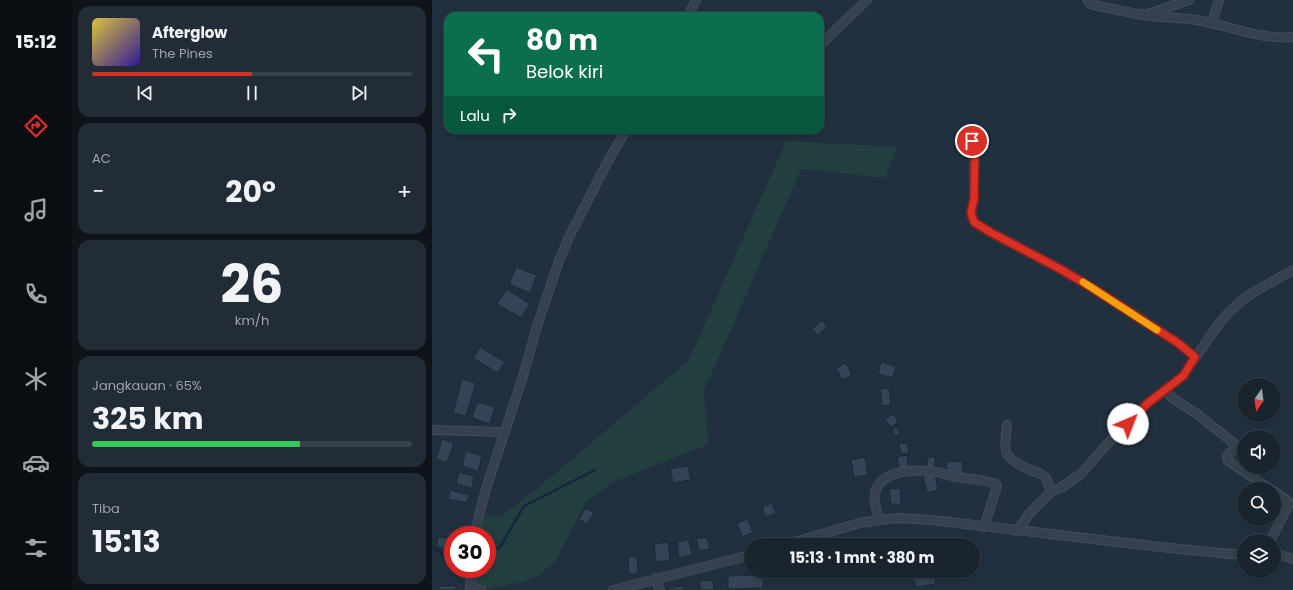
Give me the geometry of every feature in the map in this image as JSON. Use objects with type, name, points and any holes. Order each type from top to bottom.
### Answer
[{"type":"street","points":[[690,12],[696,0]]},
{"type":"street","points":[[824,41],[867,0]]},
{"type":"street","points":[[1087,0],[1090,4],[1145,15],[1183,18],[1212,23],[1252,34],[1276,37],[1293,37]]},
{"type":"street","points":[[1145,15],[1189,0]]},
{"type":"street","points":[[1212,23],[1219,0]]},
{"type":"street","points":[[477,526],[538,322],[569,237],[624,134]]},
{"type":"street","points":[[962,138],[969,139],[974,144],[974,199],[971,213],[974,222],[1094,289],[1178,343],[1195,357]]},
{"type":"street","points":[[1017,531],[1029,514],[1051,492],[1062,487],[1081,474],[1111,440],[1148,403],[1183,376],[1195,357],[1228,313],[1241,301],[1293,270]]},
{"type":"street","points":[[1165,390],[1172,398],[1197,414],[1236,444],[1227,456],[1227,460],[1260,482]]},
{"type":"street","points":[[1007,425],[1007,454],[1014,462],[1043,475],[1046,478],[1051,492]]},
{"type":"street","points":[[432,430],[504,432]]},
{"type":"street","points":[[879,520],[874,499],[879,484],[883,480],[896,474],[908,471],[927,471],[996,484],[997,486],[984,526]]},
{"type":"street","points":[[1281,496],[1290,504],[1281,521]]},
{"type":"street","points":[[808,538],[860,523],[892,518],[922,519],[1160,547],[1237,554]]},
{"type":"street","points":[[1281,555],[1293,559]]},
{"type":"street","points":[[613,590],[655,578],[695,570],[744,557]]},
{"type":"street","points":[[471,578],[470,588],[482,590]]},
{"type":"street","points":[[655,578],[660,590]]},
{"type":"green space","points":[[786,141],[897,147],[885,178],[801,169],[704,391],[709,444],[611,483],[586,502],[555,562],[539,575],[523,582],[485,589],[469,586],[469,578],[496,578],[496,526],[475,526],[478,512],[500,517],[550,478],[689,360]]},
{"type":"building","points":[[516,267],[537,275],[530,293],[509,284]]},
{"type":"building","points":[[507,289],[530,304],[521,318],[497,304]]},
{"type":"building","points":[[822,320],[827,327],[818,335],[812,329]]},
{"type":"building","points":[[480,347],[505,362],[498,373],[473,358]]},
{"type":"building","points":[[881,362],[896,366],[893,378],[878,374]]},
{"type":"building","points":[[846,363],[852,375],[842,380],[836,368]]},
{"type":"building","points":[[462,379],[476,383],[466,416],[453,413]]},
{"type":"building","points":[[889,388],[891,405],[882,406],[880,389]]},
{"type":"building","points":[[477,402],[495,407],[490,424],[472,418]]},
{"type":"building","points":[[894,414],[898,423],[890,427],[885,418]]},
{"type":"building","points":[[897,427],[900,434],[895,436],[892,429]]},
{"type":"building","points":[[442,439],[454,443],[447,463],[436,459]]},
{"type":"building","points":[[907,443],[909,453],[901,454],[899,444]]},
{"type":"building","points":[[466,451],[482,456],[478,471],[462,466]]},
{"type":"building","points":[[907,455],[908,467],[899,468],[897,457]]},
{"type":"building","points":[[865,457],[868,475],[854,477],[851,460]]},
{"type":"building","points":[[928,457],[935,457],[935,468],[927,468]]},
{"type":"building","points":[[962,461],[963,473],[947,474],[946,462]]},
{"type":"building","points":[[688,466],[691,480],[673,483],[670,469]]},
{"type":"building","points":[[459,472],[474,476],[472,488],[456,484]]},
{"type":"building","points":[[935,474],[938,490],[927,493],[923,476]]},
{"type":"building","points":[[900,488],[901,504],[891,504],[889,489]]},
{"type":"building","points":[[450,490],[469,495],[467,503],[448,499]]},
{"type":"building","points":[[772,503],[776,514],[765,517],[762,507]]},
{"type":"building","points":[[586,508],[594,513],[587,524],[579,519]]},
{"type":"building","points":[[748,519],[753,533],[742,537],[737,523]]},
{"type":"building","points":[[707,537],[710,549],[699,551],[696,539]]},
{"type":"building","points":[[437,538],[444,538],[444,548],[438,548]]},
{"type":"building","points":[[689,540],[692,555],[679,558],[677,542]]},
{"type":"building","points":[[668,542],[670,560],[656,562],[654,544]]},
{"type":"building","points":[[628,557],[637,557],[638,574],[629,574]]},
{"type":"building","points":[[728,576],[744,576],[744,578],[763,578],[763,588],[728,589]]},
{"type":"building","points":[[914,578],[934,578],[936,584],[916,587]]},
{"type":"building","points":[[713,580],[714,590],[700,590],[700,581]]},
{"type":"building","points":[[439,586],[456,586],[456,590],[439,590]]},
{"type":"building","points":[[683,586],[684,590],[668,590],[668,588]]},
{"type":"waterway","points":[[496,549],[500,547],[524,506],[595,470]]},
{"type":"waterway","points":[[432,547],[444,555]]},
{"type":"slow traffic","points":[[1083,282],[1157,330]]},
{"type":"route","points":[[972,141],[975,149],[974,199],[971,213],[974,222],[1094,289],[1178,343],[1195,357],[1183,376],[1148,403],[1128,424]]}]
